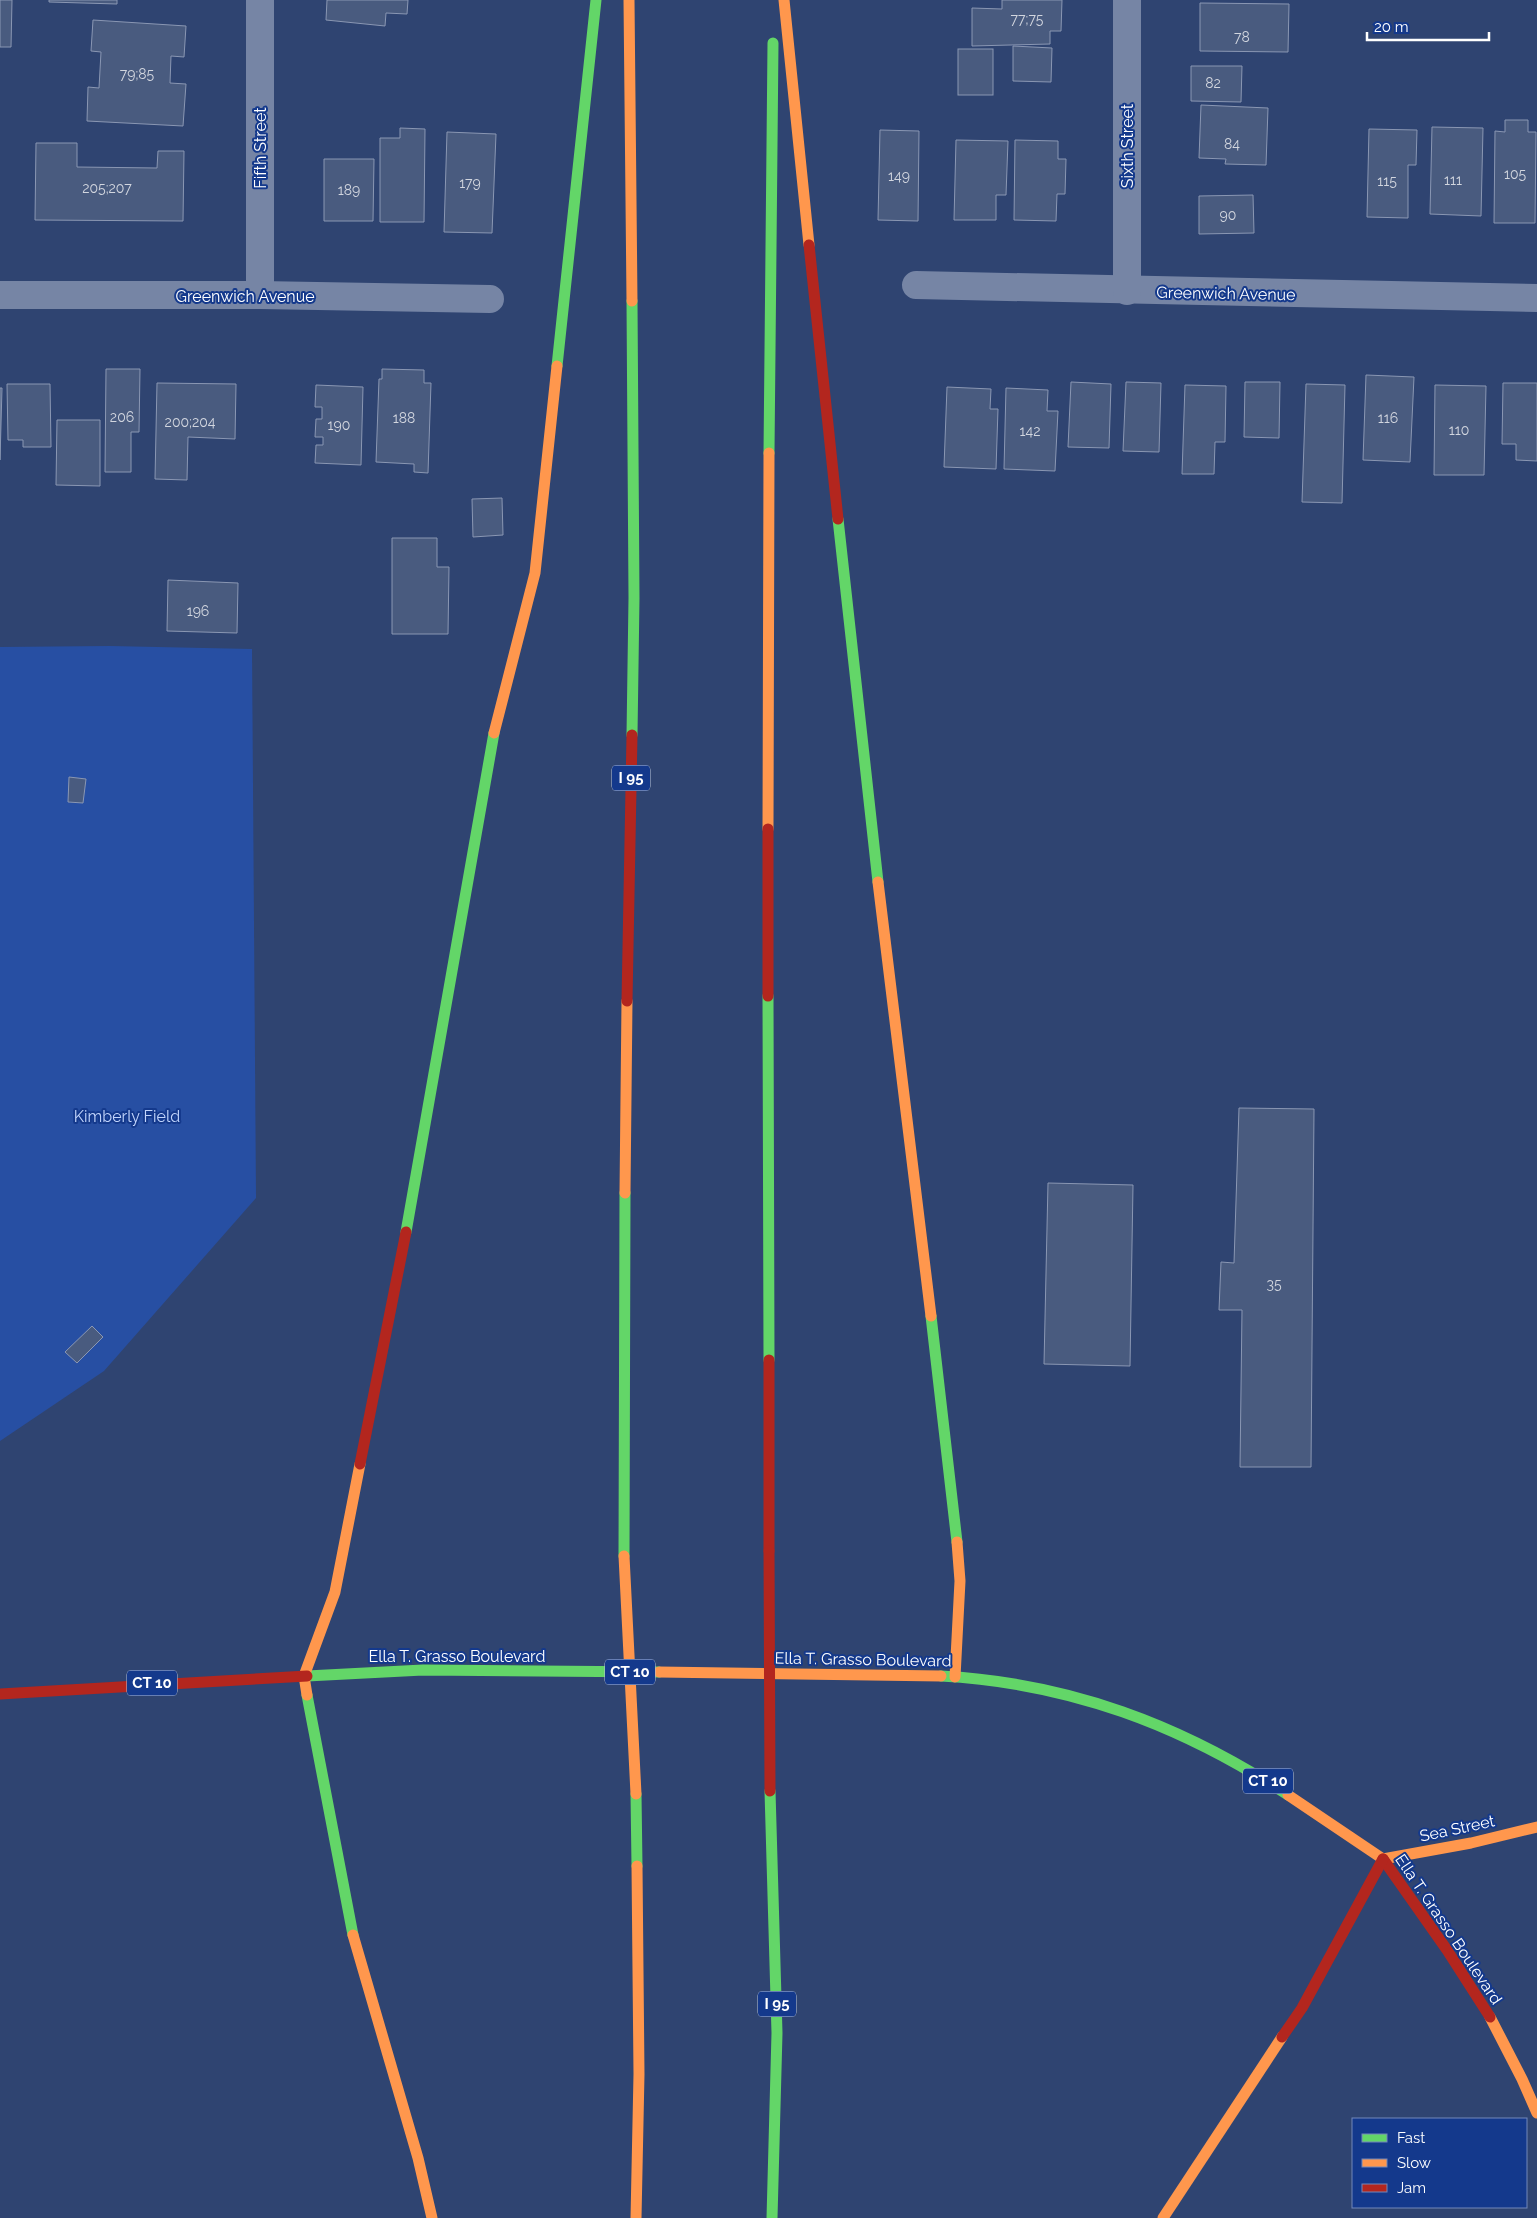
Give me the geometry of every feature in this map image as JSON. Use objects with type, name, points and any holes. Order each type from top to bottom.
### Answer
[{"type":"main road","points":[[432,2218],[418,2158],[349,1923],[304,1676],[335,1592],[403,1248],[493,735],[535,573],[596,0]]},
{"type":"main road","name":"I 95","points":[[630,0],[634,598],[626,1116],[624,1556],[636,1794],[639,2074],[636,2218]]},
{"type":"main road","points":[[784,0],[856,696],[954,1510],[960,1581],[955,1677]]},
{"type":"main road","name":"I 95","points":[[772,2218],[778,2033],[770,1791],[768,584],[773,29]]},
{"type":"main road","name":"Ella T. Grasso Boulevard","points":[[0,1694],[240,1677],[420,1670],[955,1677],[1021,1683],[1088,1699],[1145,1719],[1213,1748],[1318,1812],[1383,1859],[1470,1984],[1523,2077],[1537,2113]]},
{"type":"main road","name":"Sea Street","points":[[1383,1859],[1472,1843],[1537,1826]]},
{"type":"main road","points":[[1163,2218],[1188,2177],[1302,2008],[1383,1859]]},
{"type":"street","name":"Fifth Street","points":[[260,0],[260,295]]},
{"type":"street","name":"Sixth Street","points":[[1127,0],[1127,291]]},
{"type":"street","name":"Greenwich Avenue","points":[[916,286],[1537,298]]},
{"type":"street","name":"Greenwich Avenue","points":[[0,296],[260,295],[490,299]]},
{"type":"green space","name":"Kimberly Field","points":[[110,646],[252,649],[256,1198],[104,1371],[0,1441],[0,647]]},
{"type":"building","points":[[0,0],[12,0],[11,47],[0,47]]},
{"type":"building","points":[[49,0],[117,0],[117,4],[49,2]]},
{"type":"building","points":[[327,0],[408,0],[407,14],[386,13],[385,26],[326,20]]},
{"type":"building","points":[[1002,0],[1062,0],[1061,31],[1050,31],[1050,44],[972,46],[972,8],[1002,9]]},
{"type":"building","points":[[1200,3],[1289,4],[1288,52],[1200,51]]},
{"type":"building","points":[[93,20],[186,26],[184,57],[171,56],[170,83],[186,84],[183,126],[87,121],[88,87],[99,88],[101,52],[91,51]]},
{"type":"building","points":[[1013,46],[1052,48],[1051,82],[1013,81]]},
{"type":"building","points":[[958,49],[993,49],[993,95],[958,95]]},
{"type":"building","points":[[1191,66],[1242,66],[1241,102],[1191,101]]},
{"type":"building","points":[[1201,105],[1268,108],[1266,165],[1225,164],[1226,159],[1199,158]]},
{"type":"building","points":[[1505,120],[1528,120],[1528,132],[1536,132],[1535,223],[1494,223],[1495,131],[1505,132]]},
{"type":"building","points":[[1432,127],[1483,128],[1481,216],[1430,214]]},
{"type":"building","points":[[400,128],[425,129],[424,222],[380,222],[380,138],[400,138]]},
{"type":"building","points":[[1369,129],[1417,130],[1416,165],[1408,165],[1408,218],[1367,217]]},
{"type":"building","points":[[880,130],[919,131],[918,221],[878,220]]},
{"type":"building","points":[[447,132],[496,134],[492,233],[444,232]]},
{"type":"building","points":[[956,140],[1008,141],[1006,195],[996,195],[996,220],[954,220]]},
{"type":"building","points":[[1015,140],[1058,141],[1058,159],[1066,159],[1065,194],[1057,194],[1056,221],[1014,220]]},
{"type":"building","points":[[36,143],[77,143],[77,167],[157,168],[158,151],[184,151],[183,221],[35,220]]},
{"type":"building","points":[[324,159],[374,159],[373,221],[324,221]]},
{"type":"building","points":[[1253,195],[1254,233],[1199,234],[1199,196]]},
{"type":"building","points":[[106,369],[140,369],[139,432],[131,432],[131,472],[105,472]]},
{"type":"building","points":[[382,369],[424,370],[424,383],[431,383],[428,473],[414,472],[414,464],[376,462],[379,379],[382,379]]},
{"type":"building","points":[[1366,375],[1414,377],[1410,462],[1363,460]]},
{"type":"building","points":[[1071,382],[1111,384],[1109,448],[1068,447]]},
{"type":"building","points":[[1126,382],[1161,383],[1159,452],[1123,451]]},
{"type":"building","points":[[1245,382],[1280,382],[1279,438],[1244,437]]},
{"type":"building","points":[[157,383],[236,384],[235,439],[188,437],[187,480],[155,479]]},
{"type":"building","points":[[1503,383],[1537,383],[1537,461],[1516,460],[1516,444],[1502,444]]},
{"type":"building","points":[[7,384],[50,384],[51,447],[23,447],[23,440],[8,440]]},
{"type":"building","points":[[1306,384],[1345,385],[1342,503],[1302,502]]},
{"type":"building","points":[[316,385],[363,387],[361,465],[315,463],[316,445],[323,445],[323,437],[315,437],[316,419],[322,419],[322,407],[315,407]]},
{"type":"building","points":[[1185,385],[1226,386],[1225,442],[1215,442],[1214,474],[1182,474]]},
{"type":"building","points":[[1435,385],[1486,386],[1484,475],[1434,475]]},
{"type":"building","points":[[947,387],[991,389],[990,409],[998,409],[996,469],[944,467]]},
{"type":"building","points":[[0,388],[2,388],[0,460]]},
{"type":"building","points":[[1006,388],[1048,390],[1047,411],[1058,411],[1055,471],[1004,469]]},
{"type":"building","points":[[57,420],[100,420],[100,486],[56,485]]},
{"type":"building","points":[[502,498],[503,535],[473,537],[472,499]]},
{"type":"building","points":[[392,538],[437,538],[437,567],[449,567],[448,634],[392,634]]},
{"type":"building","points":[[168,580],[238,583],[237,633],[167,631]]},
{"type":"building","points":[[69,777],[86,779],[83,803],[68,802]]},
{"type":"building","points":[[1239,1108],[1314,1109],[1311,1467],[1240,1467],[1242,1310],[1219,1310],[1221,1262],[1234,1263]]},
{"type":"building","points":[[1048,1183],[1133,1185],[1130,1366],[1044,1364]]},
{"type":"building","points":[[92,1326],[103,1337],[77,1363],[65,1352]]},
{"type":"traffic: fast","points":[[557,366],[596,0]]},
{"type":"traffic: fast","points":[[769,453],[773,43]]},
{"type":"traffic: fast","points":[[632,301],[634,598],[632,735]]},
{"type":"traffic: fast","points":[[838,519],[878,882]]},
{"type":"traffic: fast","points":[[406,1232],[494,733]]},
{"type":"traffic: fast","points":[[768,996],[769,1360]]},
{"type":"traffic: fast","points":[[624,1556],[625,1193]]},
{"type":"traffic: fast","points":[[931,1316],[957,1542]]},
{"type":"traffic: fast","points":[[307,1676],[423,1670],[659,1672]]},
{"type":"traffic: fast","points":[[941,1676],[989,1680],[1035,1688],[1079,1698],[1123,1712],[1165,1728],[1207,1748],[1248,1770],[1288,1795]]},
{"type":"traffic: fast","points":[[307,1695],[353,1935]]},
{"type":"traffic: fast","points":[[770,1791],[777,2033],[772,2218]]},
{"type":"traffic: fast","points":[[636,1794],[637,1866]]},
{"type":"traffic: slow","points":[[629,0],[632,301]]},
{"type":"traffic: slow","points":[[784,0],[809,245]]},
{"type":"traffic: slow","points":[[494,733],[535,573],[557,366]]},
{"type":"traffic: slow","points":[[768,829],[769,453]]},
{"type":"traffic: slow","points":[[878,882],[931,1316]]},
{"type":"traffic: slow","points":[[625,1193],[627,1001]]},
{"type":"traffic: slow","points":[[307,1695],[304,1676],[335,1592],[360,1464]]},
{"type":"traffic: slow","points":[[955,1677],[960,1581],[957,1542]]},
{"type":"traffic: slow","points":[[624,1556],[636,1794]]},
{"type":"traffic: slow","points":[[659,1672],[941,1676]]},
{"type":"traffic: slow","points":[[1288,1795],[1383,1859],[1471,1843],[1537,1827]]},
{"type":"traffic: slow","points":[[636,2218],[639,2074],[637,1866]]},
{"type":"traffic: slow","points":[[353,1935],[418,2158],[432,2218]]},
{"type":"traffic: slow","points":[[1490,2017],[1537,2113]]},
{"type":"traffic: slow","points":[[1163,2218],[1282,2037]]},
{"type":"traffic: jam","points":[[809,245],[838,519]]},
{"type":"traffic: jam","points":[[627,1001],[632,735]]},
{"type":"traffic: jam","points":[[768,829],[768,996]]},
{"type":"traffic: jam","points":[[360,1464],[406,1232]]},
{"type":"traffic: jam","points":[[769,1360],[769,1551]]},
{"type":"traffic: jam","points":[[769,1551],[770,1791]]},
{"type":"traffic: jam","points":[[0,1694],[307,1676]]},
{"type":"traffic: jam","points":[[1383,1859],[1447,1950],[1490,2017]]},
{"type":"traffic: jam","points":[[1282,2037],[1302,2008],[1383,1859]]}]
